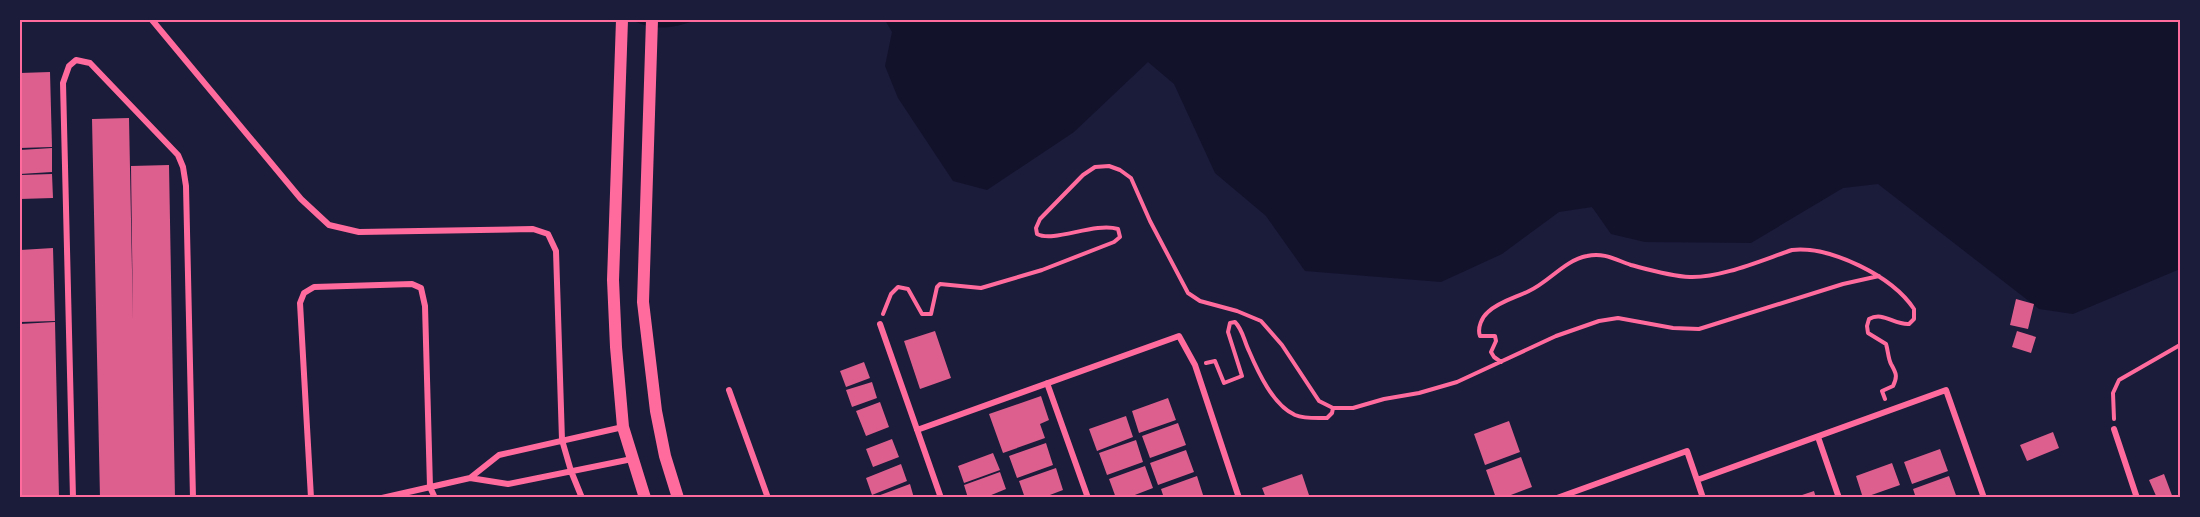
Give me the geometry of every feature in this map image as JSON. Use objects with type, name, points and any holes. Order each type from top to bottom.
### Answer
[{"type":"main road","points":[[622,20],[613,280],[616,347],[623,427],[645,498]]},
{"type":"main road","points":[[652,20],[643,302],[654,400],[665,456],[678,498]]},
{"type":"street","points":[[152,20],[301,199],[329,225],[359,232],[533,228],[548,234],[556,251],[562,440],[582,498]]},
{"type":"street","points":[[73,498],[63,83],[69,66],[76,60],[90,63],[178,155],[183,167],[186,186],[194,498]]},
{"type":"street","points":[[311,498],[300,303],[304,293],[314,287],[412,284],[421,288],[425,306],[430,486],[435,498]]},
{"type":"street","points":[[880,324],[941,498]]},
{"type":"street","points":[[917,430],[1179,336],[1194,365],[1239,498]]},
{"type":"street","points":[[1047,383],[1088,498]]},
{"type":"street","points":[[729,390],[768,498]]},
{"type":"street","points":[[1697,480],[1947,390],[1984,498]]},
{"type":"street","points":[[470,477],[499,455],[623,427]]},
{"type":"street","points":[[2114,429],[2137,498]]},
{"type":"street","points":[[1818,437],[1839,498]]},
{"type":"street","points":[[1557,498],[1687,451],[1703,498]]},
{"type":"street","points":[[382,498],[470,477],[508,484],[632,459]]},
{"type":"path","points":[[880,324],[891,294],[898,287],[908,289],[922,314],[931,314],[937,287],[940,284],[981,288],[1042,270],[1114,242],[1120,237],[1118,229],[1110,227],[1084,229],[1049,237],[1037,234],[1036,228],[1051,206],[1083,175],[1095,167],[1110,166],[1131,178],[1150,221],[1188,293],[1200,301],[1237,311],[1261,321],[1282,345],[1319,401],[1333,408],[1353,408],[1457,382],[1556,336],[1599,321],[1618,318],[1673,328],[1699,329],[1843,284],[1880,276]]},
{"type":"path","points":[[1501,362],[1491,352],[1496,341],[1495,336],[1480,336],[1478,332],[1488,312],[1503,301],[1531,291],[1568,264],[1586,256],[1601,254],[1649,270],[1691,277],[1718,273],[1802,249],[1836,255],[1880,276],[1902,294],[1914,309],[1914,319],[1909,324],[1899,324],[1882,316],[1869,319],[1867,326],[1868,333],[1886,344],[1890,363],[1896,370],[1897,380],[1893,386],[1882,391],[1889,411]]},
{"type":"path","points":[[1194,365],[1215,361],[1224,382],[1242,376],[1228,332],[1230,323],[1235,322],[1240,327],[1253,362],[1278,402],[1294,414],[1312,418],[1327,418],[1333,408]]},
{"type":"path","points":[[2114,429],[2112,393],[2119,380],[2181,345]]},
{"type":"shaded area","points":[[632,20],[697,20],[665,28],[649,26]]},
{"type":"shaded area","points":[[885,20],[2180,20],[2180,269],[2073,314],[2039,309],[1878,184],[1843,188],[1751,243],[1645,242],[1611,234],[1592,207],[1559,212],[1502,254],[1441,282],[1305,271],[1266,216],[1215,173],[1174,84],[1148,62],[1074,132],[987,190],[953,181],[898,98],[885,66],[892,32]]},
{"type":"building","points":[[50,72],[52,147],[20,148],[20,73]]},
{"type":"building","points":[[129,118],[133,321],[131,166],[169,165],[175,498],[100,498],[92,119]]},
{"type":"building","points":[[52,148],[52,172],[20,174],[20,150]]},
{"type":"building","points":[[52,174],[53,198],[20,199],[20,175]]},
{"type":"building","points":[[53,248],[55,321],[20,322],[20,250]]},
{"type":"building","points":[[2016,299],[2034,304],[2028,329],[2010,325]]},
{"type":"building","points":[[55,322],[59,498],[21,498],[20,324]]},
{"type":"building","points":[[935,331],[951,378],[920,389],[904,341]]},
{"type":"building","points":[[2017,331],[2036,337],[2031,353],[2012,347]]},
{"type":"building","points":[[864,362],[870,378],[846,387],[840,371]]},
{"type":"building","points":[[872,382],[877,398],[852,407],[846,390]]},
{"type":"building","points":[[1041,396],[1049,420],[1040,424],[1045,438],[1003,453],[989,414]]},
{"type":"building","points":[[1168,398],[1176,420],[1139,433],[1132,411]]},
{"type":"building","points":[[880,402],[889,427],[866,436],[856,411]]},
{"type":"building","points":[[1126,416],[1133,437],[1097,451],[1089,429]]},
{"type":"building","points":[[1509,421],[1520,452],[1485,465],[1474,434]]},
{"type":"building","points":[[1178,423],[1186,445],[1150,458],[1142,436]]},
{"type":"building","points":[[2053,432],[2059,448],[2027,461],[2020,445]]},
{"type":"building","points":[[892,439],[899,457],[873,467],[866,449]]},
{"type":"building","points":[[1136,440],[1143,462],[1107,475],[1099,453]]},
{"type":"building","points":[[1046,443],[1053,465],[1017,478],[1009,456]]},
{"type":"building","points":[[1940,449],[1948,471],[1912,484],[1904,462]]},
{"type":"building","points":[[1186,450],[1194,472],[1158,485],[1150,463]]},
{"type":"building","points":[[993,453],[1000,470],[964,483],[958,466]]},
{"type":"building","points":[[1521,457],[1532,487],[1503,498],[1496,498],[1486,470]]},
{"type":"building","points":[[1892,463],[1900,485],[1863,498],[1856,476]]},
{"type":"building","points":[[901,464],[907,481],[872,495],[866,478]]},
{"type":"building","points":[[1145,466],[1153,488],[1127,498],[1116,498],[1109,479]]},
{"type":"building","points":[[1056,468],[1063,490],[1042,498],[1025,498],[1019,481]]},
{"type":"building","points":[[1000,472],[1006,489],[984,498],[968,498],[964,485]]},
{"type":"building","points":[[1302,474],[1310,498],[1266,498],[1262,488]]},
{"type":"building","points":[[2164,474],[2173,498],[2157,498],[2149,480]]},
{"type":"building","points":[[1197,476],[1204,498],[1164,498],[1161,489]]},
{"type":"building","points":[[1949,476],[1957,498],[1916,498],[1913,489]]},
{"type":"building","points":[[910,484],[914,498],[875,498],[875,497]]},
{"type":"building","points":[[1814,491],[1816,498],[1796,498],[1796,497]]}]
